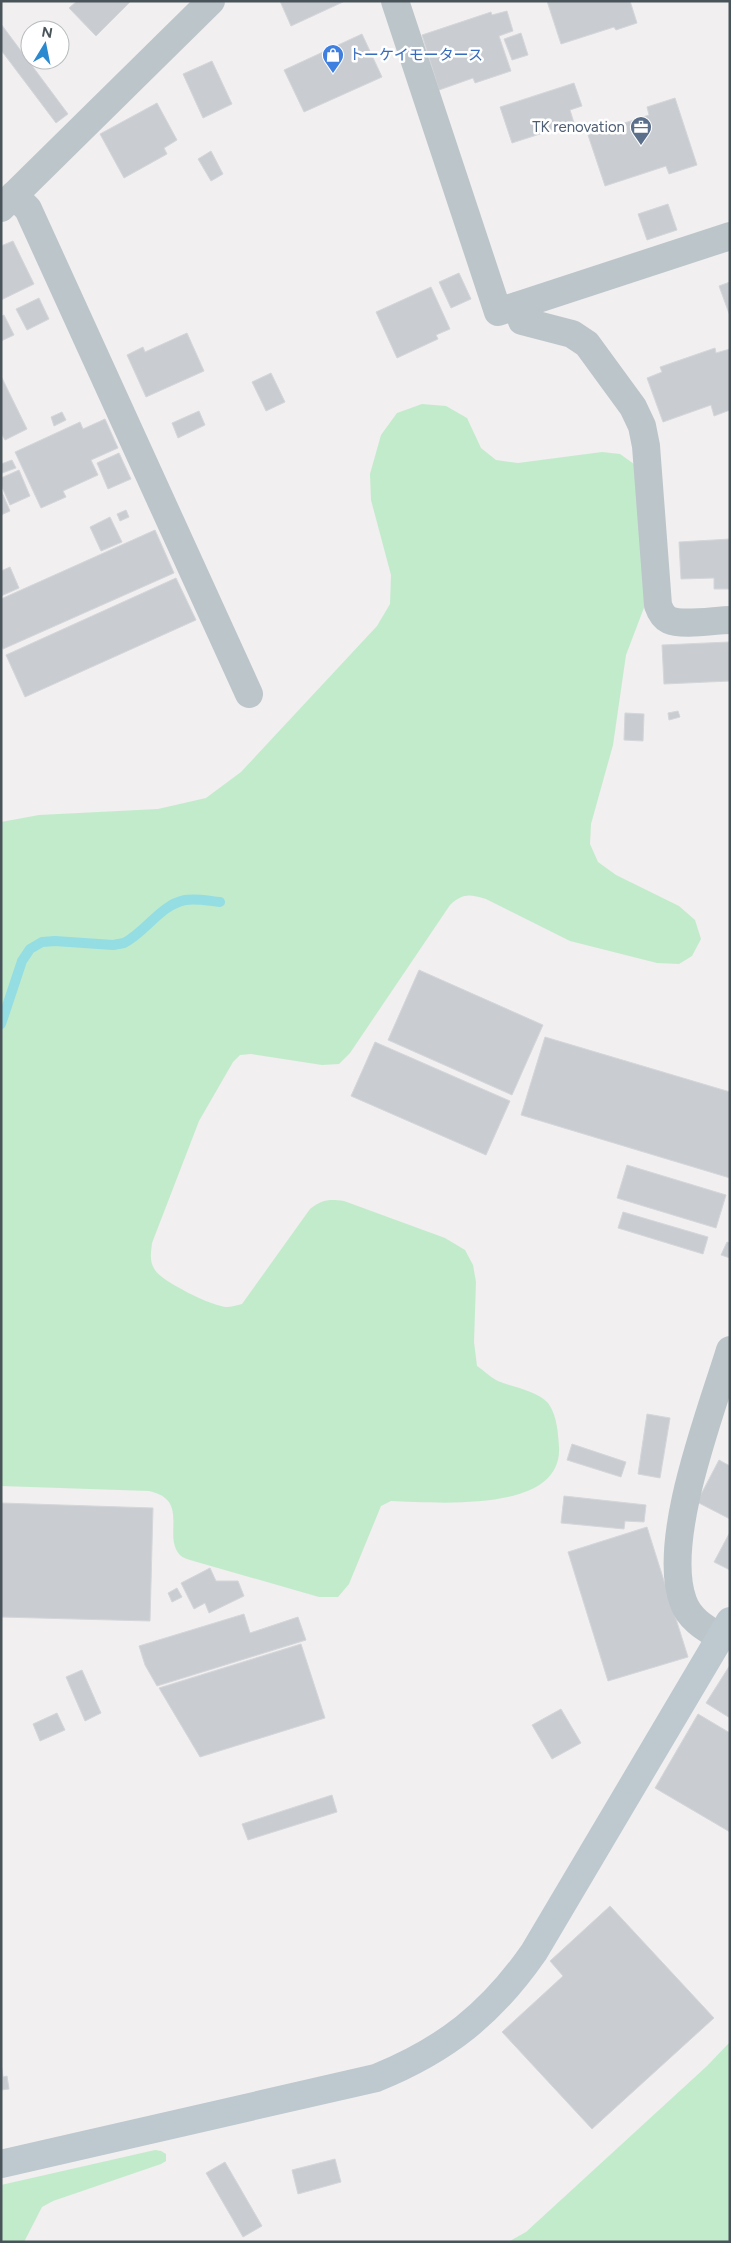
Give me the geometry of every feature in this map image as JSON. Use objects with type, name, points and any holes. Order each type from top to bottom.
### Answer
[{"type":"street","points":[[211,1],[8,201],[28,210],[249,694]]},
{"type":"street","points":[[395,1],[498,312],[730,236]]},
{"type":"street","points":[[517,306],[522,321],[572,334],[586,344],[598,357],[632,407],[642,426],[646,446],[658,605],[662,614],[670,620],[680,622],[730,620]]},
{"type":"street","points":[[1,2164],[376,2078],[408,2065],[432,2052],[466,2029],[491,2006],[514,1980],[534,1952],[725,1629],[697,1621],[683,1602],[679,1588],[678,1558],[685,1500],[730,1350]]},
{"type":"green space","points":[[422,404],[446,406],[467,418],[481,448],[496,460],[518,463],[602,452],[620,454],[634,464],[645,605],[626,655],[613,745],[591,824],[590,844],[598,862],[616,875],[679,906],[695,920],[701,939],[692,956],[679,964],[657,963],[570,941],[486,899],[466,896],[459,898],[450,905],[350,1053],[339,1064],[322,1065],[251,1054],[240,1055],[233,1062],[199,1121],[152,1243],[151,1260],[153,1267],[159,1275],[177,1287],[211,1303],[227,1307],[242,1304],[310,1209],[318,1203],[330,1200],[344,1201],[445,1238],[465,1250],[473,1265],[476,1282],[474,1342],[477,1366],[496,1380],[537,1395],[548,1403],[555,1419],[557,1430],[559,1447],[555,1469],[540,1484],[519,1494],[492,1500],[464,1502],[391,1501],[381,1506],[349,1584],[338,1597],[319,1597],[183,1557],[175,1546],[172,1510],[169,1502],[161,1495],[149,1491],[1,1486],[1,822],[39,815],[158,809],[206,798],[241,772],[377,626],[390,604],[391,575],[371,500],[370,474],[381,435],[397,413]]},
{"type":"green space","points":[[730,2042],[730,2242],[508,2242],[526,2232],[707,2066]]},
{"type":"green space","points":[[155,2150],[166,2154],[166,2161],[53,2201],[42,2207],[24,2242],[1,2242],[1,2185]]},
{"type":"building","points":[[77,1],[131,1],[96,36],[69,8]]},
{"type":"building","points":[[280,1],[345,1],[291,26]]},
{"type":"building","points":[[547,1],[630,1],[637,23],[616,30],[614,27],[561,44]]},
{"type":"building","points":[[507,11],[513,31],[499,36],[511,71],[475,83],[473,78],[439,90],[422,35],[491,12],[492,15]]},
{"type":"building","points":[[1,24],[20,50],[20,70],[35,70],[68,114],[56,123],[1,50]]},
{"type":"building","points":[[521,33],[528,55],[512,60],[504,39]]},
{"type":"building","name":"トーケイモータース","points":[[362,34],[382,77],[304,112],[284,70]]},
{"type":"building","points":[[212,61],[232,104],[203,118],[183,74]]},
{"type":"building","points":[[574,83],[582,106],[570,110],[574,123],[512,143],[500,107]]},
{"type":"building","points":[[675,98],[697,165],[669,174],[666,166],[605,186],[588,135],[649,115],[647,107]]},
{"type":"building","points":[[157,103],[177,140],[164,148],[167,154],[124,178],[100,134]]},
{"type":"building","points":[[211,151],[223,174],[211,181],[198,159]]},
{"type":"building","points":[[668,204],[677,230],[647,240],[638,214]]},
{"type":"building","points":[[13,241],[34,284],[1,300],[1,246]]},
{"type":"building","points":[[459,273],[471,299],[451,308],[439,282]]},
{"type":"building","points":[[730,282],[730,316],[719,286]]},
{"type":"building","points":[[431,287],[450,329],[436,335],[438,339],[397,358],[376,312]]},
{"type":"building","points":[[39,298],[49,319],[27,330],[16,309]]},
{"type":"building","points":[[4,315],[14,335],[1,341],[1,316]]},
{"type":"building","points":[[187,333],[204,371],[146,397],[127,355],[143,347],[145,352]]},
{"type":"building","points":[[715,348],[716,353],[730,349],[730,410],[714,416],[711,405],[663,422],[647,378],[662,372],[660,367]]},
{"type":"building","points":[[271,373],[285,402],[266,411],[252,382]]},
{"type":"building","points":[[1,376],[27,429],[5,440],[1,433]]},
{"type":"building","points":[[199,411],[205,425],[178,438],[172,423]]},
{"type":"building","points":[[62,412],[66,420],[54,426],[51,417]]},
{"type":"building","points":[[105,419],[118,448],[91,460],[98,475],[63,491],[66,497],[41,508],[15,452],[80,422],[83,429]]},
{"type":"building","points":[[119,453],[131,479],[108,489],[97,463]]},
{"type":"building","points":[[12,460],[16,468],[2,473],[1,464]]},
{"type":"building","points":[[19,470],[30,496],[10,505],[1,485],[1,478]]},
{"type":"building","points":[[1,490],[10,511],[1,515]]},
{"type":"building","points":[[126,510],[129,517],[120,521],[117,514]]},
{"type":"building","points":[[110,517],[122,542],[101,551],[90,527]]},
{"type":"building","points":[[155,530],[174,573],[3,649],[1,645],[1,599]]},
{"type":"building","points":[[730,539],[730,589],[714,589],[714,578],[681,579],[679,542]]},
{"type":"building","points":[[10,567],[19,588],[1,596],[1,571]]},
{"type":"building","points":[[176,578],[196,620],[25,697],[6,655]]},
{"type":"building","points":[[729,642],[730,681],[664,684],[662,645]]},
{"type":"building","points":[[678,711],[680,717],[669,720],[668,713]]},
{"type":"building","points":[[625,713],[644,714],[643,741],[624,740]]},
{"type":"building","points":[[419,970],[543,1025],[512,1095],[388,1040]]},
{"type":"building","points":[[545,1037],[730,1092],[730,1178],[521,1115]]},
{"type":"building","points":[[375,1042],[510,1101],[486,1155],[351,1096]]},
{"type":"building","points":[[627,1165],[726,1195],[716,1228],[617,1198]]},
{"type":"building","points":[[623,1212],[708,1237],[703,1254],[618,1228]]},
{"type":"building","points":[[727,1242],[730,1243],[730,1258],[721,1255]]},
{"type":"building","points":[[647,1414],[670,1418],[660,1478],[638,1474]]},
{"type":"building","points":[[572,1444],[626,1462],[621,1477],[567,1460]]},
{"type":"building","points":[[719,1460],[730,1466],[730,1519],[697,1502]]},
{"type":"building","points":[[564,1496],[646,1505],[644,1522],[625,1521],[624,1529],[561,1523]]},
{"type":"building","points":[[1,1503],[153,1508],[150,1621],[1,1617]]},
{"type":"building","points":[[647,1527],[688,1657],[608,1681],[568,1552]]},
{"type":"building","points":[[730,1532],[730,1570],[714,1562]]},
{"type":"building","points":[[210,1568],[216,1581],[238,1581],[244,1596],[209,1613],[205,1603],[194,1609],[181,1583]]},
{"type":"building","points":[[177,1588],[182,1597],[172,1602],[168,1593]]},
{"type":"building","points":[[244,1614],[250,1633],[298,1617],[306,1640],[157,1686],[145,1665],[139,1646]]},
{"type":"building","points":[[301,1644],[325,1718],[200,1757],[159,1688]]},
{"type":"building","points":[[730,1665],[730,1718],[706,1703]]},
{"type":"building","points":[[82,1670],[101,1713],[85,1721],[66,1677]]},
{"type":"building","points":[[561,1709],[581,1743],[552,1759],[532,1725]]},
{"type":"building","points":[[57,1713],[65,1730],[40,1741],[33,1724]]},
{"type":"building","points":[[698,1714],[730,1733],[730,1832],[655,1788]]},
{"type":"building","points":[[332,1795],[337,1812],[248,1840],[242,1824]]},
{"type":"building","points":[[610,1906],[714,2018],[592,2129],[502,2032],[563,1976],[550,1961]]},
{"type":"building","points":[[1,2063],[3,2077],[7,2076],[9,2089],[1,2090]]},
{"type":"building","points":[[335,2159],[341,2182],[298,2194],[292,2170]]},
{"type":"building","points":[[225,2162],[262,2226],[243,2237],[206,2173]]},
{"type":"waterway","points":[[1,1024],[22,961],[30,949],[42,942],[55,941],[113,945],[124,943],[168,907],[176,903],[194,899],[220,902]]},
{"type":"place","name":"トーケイモータース","points":[[333,74]]},
{"type":"place","name":"TK renovation","points":[[641,146]]}]
